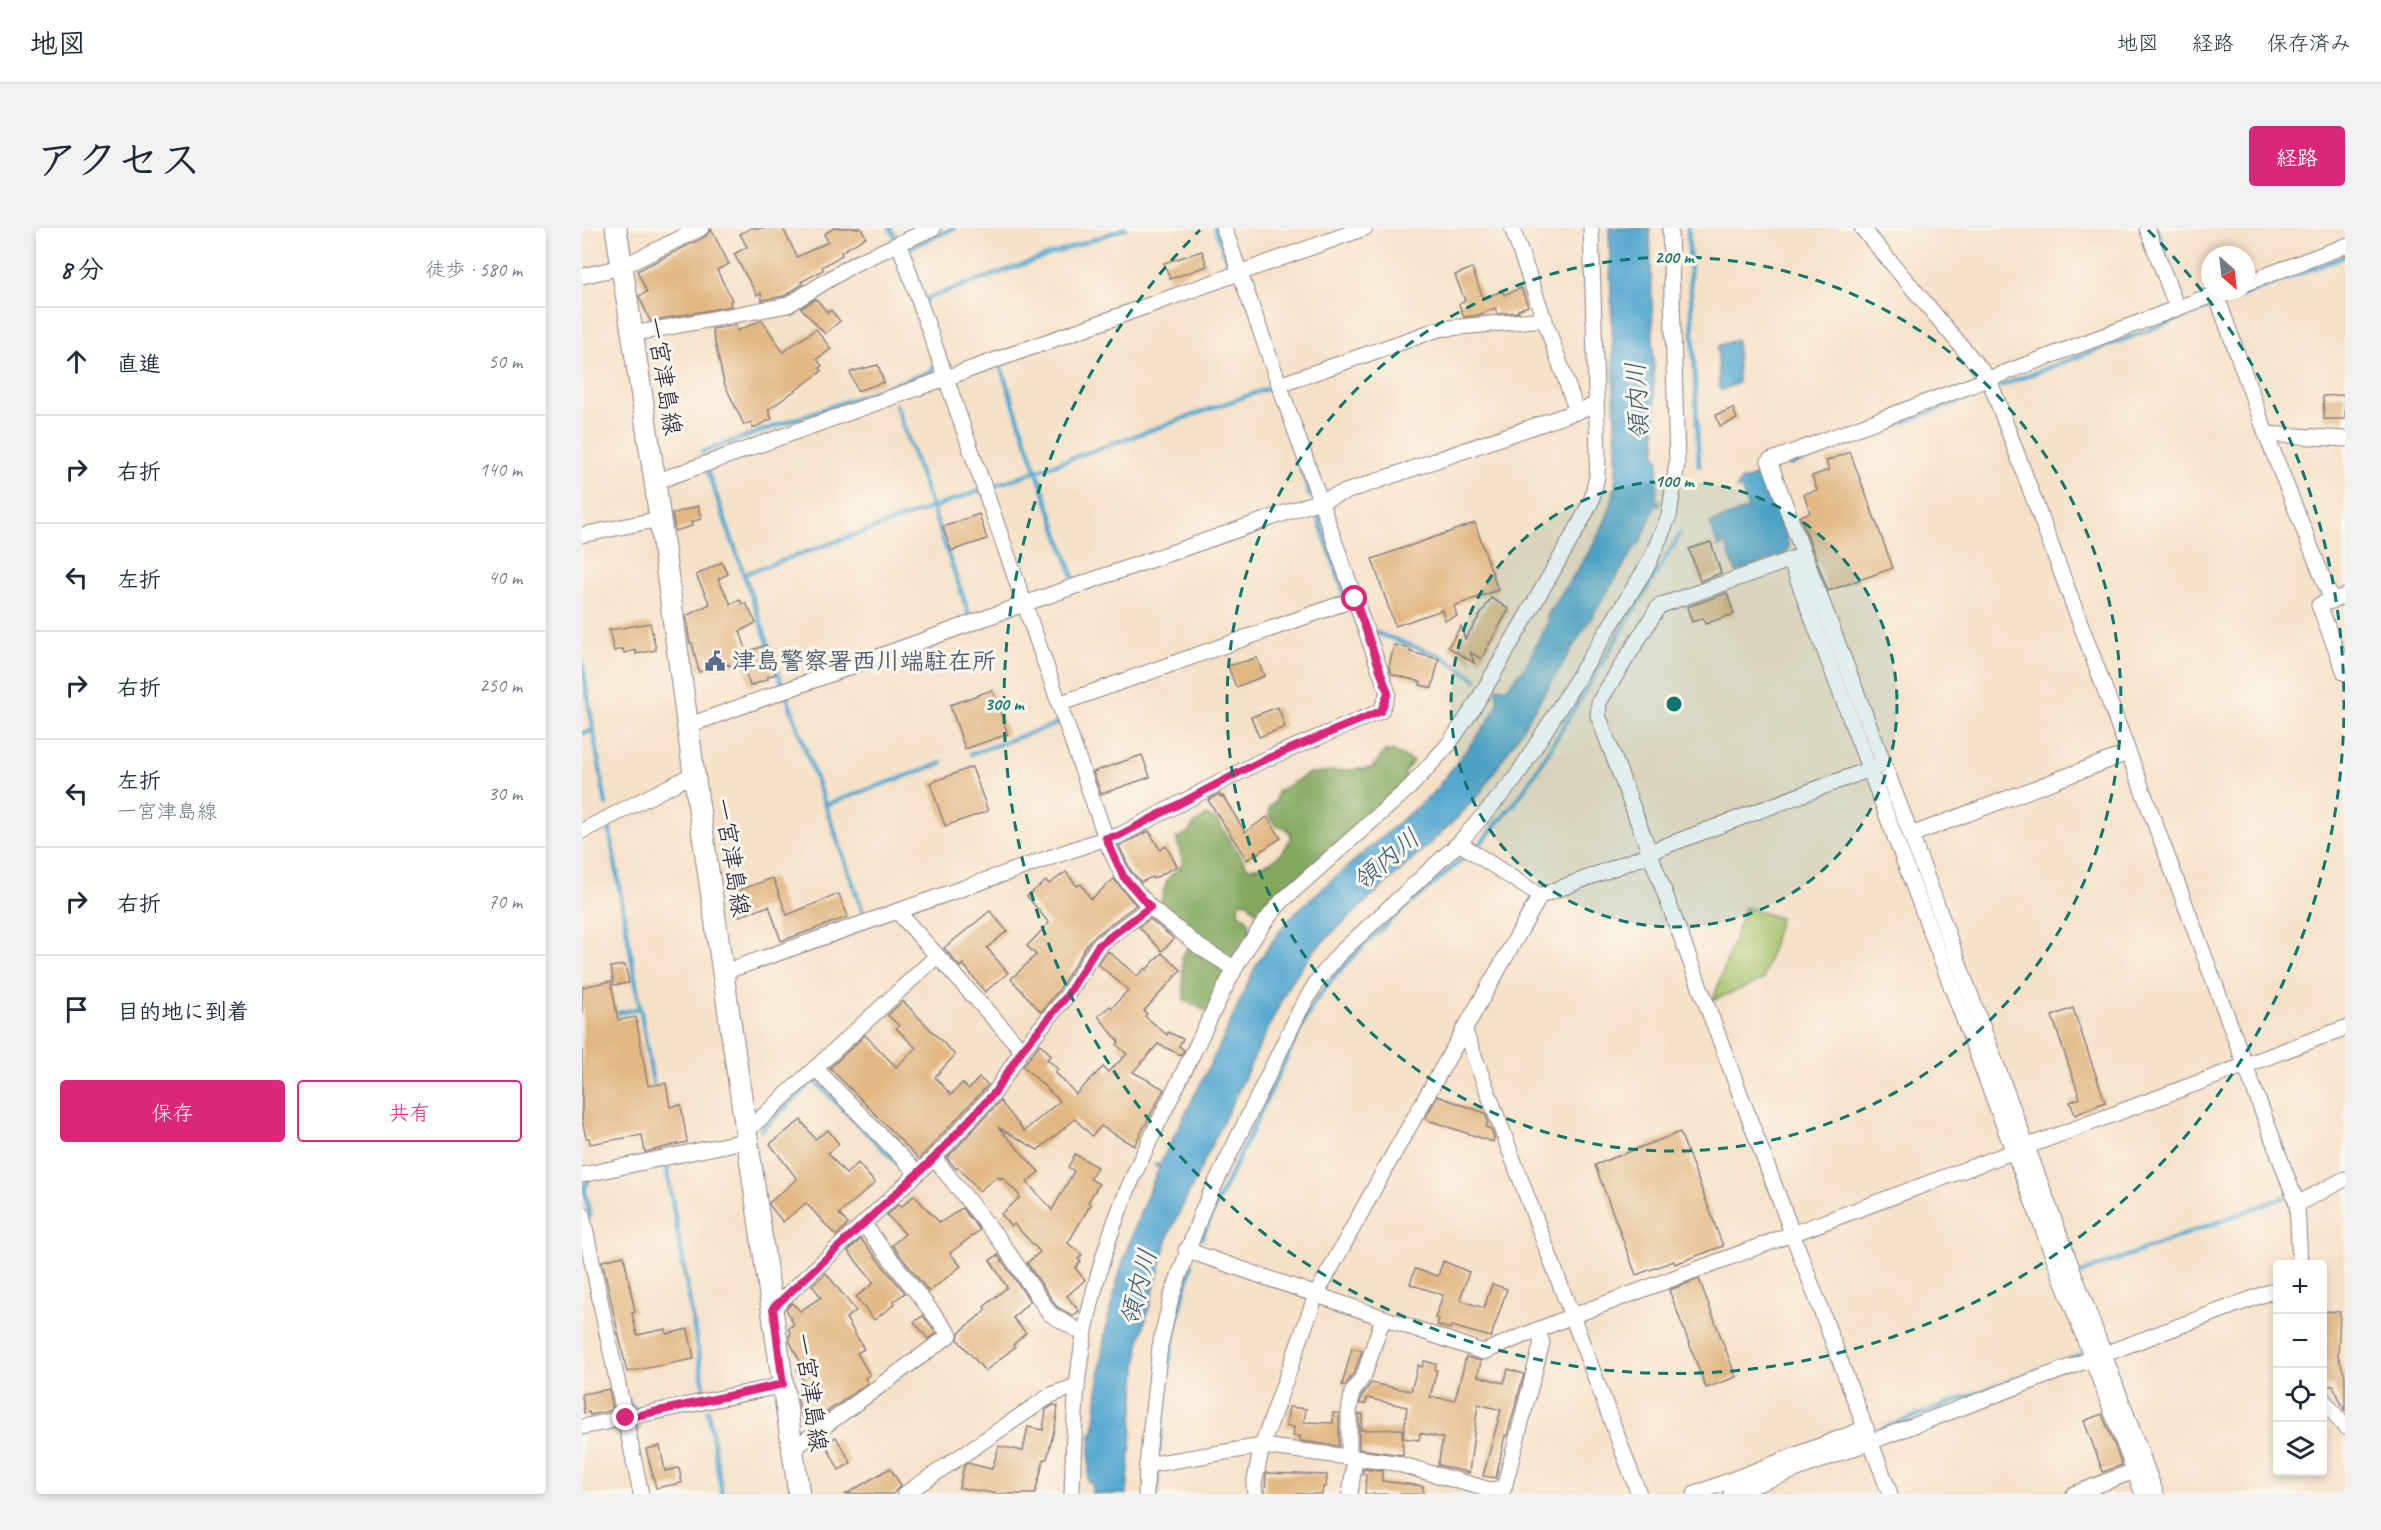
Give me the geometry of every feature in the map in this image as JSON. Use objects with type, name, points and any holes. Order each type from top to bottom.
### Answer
[{"type":"main road","name":"一宮津島線","points":[[616,228],[655,482],[687,726],[800,1494]]},
{"type":"street","points":[[582,276],[622,267],[701,228]]},
{"type":"street","points":[[632,334],[788,305],[854,264],[933,228]]},
{"type":"street","points":[[724,972],[1106,838],[1118,836],[1259,762],[1381,711],[1388,693],[1224,228]]},
{"type":"street","points":[[655,482],[1365,228]]},
{"type":"street","points":[[1512,228],[1577,412]]},
{"type":"street","points":[[1072,1494],[1076,1386],[1084,1334],[1107,1246],[1123,1200],[1234,968],[1265,920],[1282,900],[1410,787],[1448,745],[1473,709],[1532,609],[1591,502],[1597,476],[1598,456],[1591,228]]},
{"type":"street","points":[[1146,1494],[1160,1346],[1171,1298],[1186,1250],[1203,1209],[1300,1010],[1317,981],[1338,955],[1459,843],[1515,779],[1648,565],[1669,516],[1677,463],[1670,228]]},
{"type":"street","points":[[1862,228],[1989,379],[2297,1204],[2300,1260]]},
{"type":"street","points":[[2147,228],[2177,308]]},
{"type":"street","points":[[899,243],[1106,838],[1123,876],[1150,907],[1201,948],[1234,968]]},
{"type":"street","points":[[2255,280],[2345,246]]},
{"type":"street","points":[[2156,1494],[2098,1357],[1797,557],[1769,461],[2201,299]]},
{"type":"street","points":[[2223,300],[2266,434],[2339,598],[2319,605],[2345,673]]},
{"type":"street","points":[[1279,385],[1439,328],[1545,319]]},
{"type":"street","points":[[687,726],[1024,604],[1595,405]]},
{"type":"street","points":[[2266,434],[2345,438]]},
{"type":"street","points":[[582,535],[660,519]]},
{"type":"street","points":[[1797,557],[1659,606],[1599,702],[1598,715],[1890,1494]]},
{"type":"street","points":[[1059,704],[1355,599]]},
{"type":"street","points":[[1911,835],[2128,753]]},
{"type":"street","points":[[1877,767],[1911,835],[2020,1149]]},
{"type":"street","points":[[1255,1494],[1254,1484],[1262,1446],[1316,1295],[1540,896],[1877,767]]},
{"type":"street","points":[[582,831],[694,774]]},
{"type":"street","points":[[1459,843],[1540,896]]},
{"type":"street","points":[[773,1308],[934,1158],[995,1092],[1022,1050],[1066,997],[1098,946],[1150,907]]},
{"type":"street","points":[[897,911],[1022,1050]]},
{"type":"street","points":[[582,1175],[748,1135],[815,1068],[937,957]]},
{"type":"street","points":[[1186,1250],[1483,1352],[1572,1316],[2345,1028]]},
{"type":"street","points":[[1464,1029],[1639,1494]]},
{"type":"street","points":[[815,1068],[917,1173]]},
{"type":"street","points":[[934,1158],[999,1239],[1050,1314],[1084,1334]]},
{"type":"street","points":[[2297,1204],[2345,1179]]},
{"type":"street","points":[[582,1214],[641,1494]]},
{"type":"street","points":[[793,1449],[950,1335],[864,1225]]},
{"type":"street","points":[[1695,1494],[2098,1357],[2273,1291]]},
{"type":"street","points":[[1350,1494],[1352,1393],[1364,1375],[1383,1318]]},
{"type":"street","points":[[1147,1465],[1262,1446],[1395,1463],[1490,1492],[1504,1488],[1542,1342],[1537,1330]]},
{"type":"street","points":[[2098,1357],[2143,1494]]},
{"type":"street","points":[[582,1427],[783,1384]]},
{"type":"street","points":[[905,1494],[1051,1395],[1076,1386]]},
{"type":"street","points":[[2327,1404],[2345,1427]]},
{"type":"street","points":[[1731,1494],[1869,1435]]},
{"type":"street","points":[[2074,1494],[2134,1471]]},
{"type":"green space","points":[[1385,751],[1392,751],[1413,761],[1405,772],[1406,781],[1298,877],[1275,892],[1273,901],[1262,912],[1254,910],[1247,902],[1239,901],[1238,912],[1248,920],[1251,935],[1231,959],[1169,919],[1160,905],[1167,880],[1183,863],[1176,838],[1188,833],[1193,825],[1206,815],[1217,820],[1248,868],[1262,865],[1280,854],[1291,835],[1287,829],[1276,826],[1269,816],[1269,807],[1275,802],[1277,792],[1309,773],[1372,768]]},
{"type":"green space","points":[[1745,907],[1780,918],[1763,980],[1713,1000]]},
{"type":"green space","points":[[1190,945],[1229,969],[1210,1013],[1184,1000],[1182,956]]},
{"type":"water","name":"領内川","points":[[1609,228],[1650,228],[1656,457],[1659,458],[1656,500],[1661,501],[1660,506],[1655,506],[1640,544],[1637,544],[1481,792],[1456,819],[1315,949],[1290,983],[1169,1234],[1139,1344],[1127,1494],[1092,1494],[1092,1483],[1088,1482],[1091,1433],[1094,1433],[1106,1329],[1124,1258],[1159,1168],[1154,1165],[1160,1164],[1222,1041],[1256,965],[1292,916],[1434,792],[1486,725],[1498,704],[1496,691],[1498,687],[1506,689],[1525,667],[1547,623],[1547,615],[1583,561],[1606,518],[1614,492],[1616,460]]},
{"type":"water","points":[[1737,340],[1738,383],[1721,390],[1719,388],[1718,348],[1720,345]]},
{"type":"water","points":[[1763,473],[1789,547],[1784,554],[1736,572],[1726,544],[1718,547],[1710,523],[1748,509],[1741,488],[1736,489],[1741,481]]},
{"type":"building","points":[[751,228],[783,228],[797,257],[828,242],[824,234],[834,228],[861,228],[866,237],[841,252],[842,255],[822,267],[823,270],[801,282],[803,284],[784,296],[762,300],[761,293],[757,295],[734,254],[747,247],[740,234]]},
{"type":"building","points":[[711,229],[729,264],[717,270],[732,300],[730,301],[731,306],[650,321],[639,296],[647,292],[637,271],[705,237]]},
{"type":"building","points":[[1202,251],[1207,266],[1170,279],[1164,263]]},
{"type":"building","points":[[1472,268],[1483,298],[1503,291],[1504,295],[1521,288],[1528,306],[1518,310],[1519,312],[1497,314],[1495,308],[1479,315],[1464,317],[1459,304],[1465,301],[1455,275]]},
{"type":"building","points":[[816,299],[828,313],[831,310],[840,321],[825,334],[801,308]]},
{"type":"building","points":[[762,320],[783,352],[816,329],[831,349],[817,359],[822,366],[820,368],[822,371],[768,410],[772,419],[753,428],[751,422],[744,425],[724,383],[712,329],[736,325],[737,331]]},
{"type":"building","points":[[878,365],[884,382],[857,391],[850,372]]},
{"type":"building","points":[[2345,395],[2345,419],[2324,419],[2323,396]]},
{"type":"building","points":[[1733,408],[1737,419],[1720,426],[1716,415]]},
{"type":"building","points":[[1850,452],[1893,568],[1828,591],[1800,516],[1810,513],[1804,494],[1817,490],[1812,476],[1829,470],[1826,461]]},
{"type":"building","points":[[698,506],[701,519],[691,522],[692,526],[675,531],[672,514]]},
{"type":"building","points":[[979,514],[987,539],[951,551],[943,527]]},
{"type":"building","points":[[1475,523],[1498,590],[1454,606],[1457,616],[1445,620],[1442,610],[1395,626],[1372,559]]},
{"type":"building","points":[[1711,542],[1721,573],[1700,581],[1689,549]]},
{"type":"building","points":[[722,562],[728,574],[718,579],[731,604],[740,600],[742,604],[746,603],[756,623],[740,631],[747,652],[766,645],[776,674],[750,686],[743,665],[736,668],[735,665],[729,666],[729,664],[699,672],[692,643],[690,643],[686,616],[710,604],[696,575]]},
{"type":"building","points":[[1727,593],[1734,614],[1705,624],[1703,618],[1692,622],[1687,607]]},
{"type":"building","points":[[1491,598],[1509,609],[1481,659],[1470,652],[1474,663],[1448,647],[1461,626],[1465,639]]},
{"type":"building","points":[[650,623],[656,650],[636,654],[636,650],[624,653],[623,649],[614,651],[609,630]]},
{"type":"building","points":[[1394,645],[1411,649],[1410,652],[1439,659],[1432,688],[1420,685],[1421,682],[1392,674],[1389,667]]},
{"type":"building","points":[[1257,658],[1264,676],[1236,687],[1228,666]]},
{"type":"building","points":[[992,690],[1008,734],[965,749],[950,705]]},
{"type":"building","points":[[1278,707],[1285,727],[1259,737],[1251,717]]},
{"type":"building","points":[[1142,755],[1150,777],[1101,794],[1093,772]]},
{"type":"building","points":[[972,767],[988,811],[945,826],[930,783]]},
{"type":"building","points":[[1219,794],[1223,796],[1245,832],[1267,817],[1281,838],[1247,860],[1208,800]]},
{"type":"building","points":[[1149,831],[1160,850],[1166,846],[1177,866],[1153,879],[1152,877],[1141,882],[1131,871],[1119,846]]},
{"type":"building","points":[[1066,872],[1077,886],[1081,884],[1091,899],[1114,879],[1136,905],[1090,940],[1058,991],[1041,1012],[1011,979],[1036,955],[1027,946],[1049,923],[1027,896],[1046,881],[1049,884]]},
{"type":"building","points":[[773,878],[787,915],[839,894],[848,917],[781,941],[769,906],[737,917],[728,894]]},
{"type":"building","points":[[990,911],[1007,931],[987,948],[1008,973],[985,992],[963,964],[960,967],[944,948]]},
{"type":"building","points":[[1150,919],[1174,939],[1162,951],[1139,927]]},
{"type":"building","points":[[1108,951],[1137,976],[1162,953],[1181,970],[1144,1011],[1147,1014],[1145,1016],[1167,1035],[1168,1032],[1183,1039],[1179,1046],[1184,1050],[1181,1055],[1158,1044],[1133,1072],[1164,1089],[1134,1146],[1101,1126],[1092,1136],[1075,1119],[1038,1150],[998,1127],[1039,1172],[1027,1182],[1052,1210],[1074,1171],[1068,1167],[1075,1154],[1097,1167],[1090,1179],[1099,1184],[1088,1202],[1091,1204],[1068,1243],[1082,1255],[1078,1259],[1081,1261],[1075,1268],[1085,1280],[1067,1296],[1079,1311],[1073,1316],[1057,1307],[1027,1263],[1040,1252],[1014,1224],[1011,1226],[1001,1214],[1020,1197],[1019,1195],[1002,1177],[1000,1179],[998,1176],[979,1191],[947,1158],[1000,1101],[1024,1131],[1060,1101],[1023,1066],[1040,1044],[1051,1055],[1047,1059],[1058,1069],[1055,1072],[1076,1094],[1103,1067],[1108,1072],[1127,1054],[1117,1045],[1119,1042],[1098,1016],[1110,1006],[1112,1008],[1128,990],[1098,964]]},
{"type":"building","points":[[625,965],[629,983],[614,985],[611,967]]},
{"type":"building","points":[[611,981],[618,1020],[636,1017],[648,1086],[666,1083],[670,1107],[681,1105],[687,1142],[645,1152],[642,1135],[590,1144],[589,1138],[586,1138],[582,1120],[582,987]]},
{"type":"building","points":[[903,1001],[955,1055],[935,1077],[951,1095],[962,1083],[969,1089],[979,1078],[988,1085],[919,1159],[830,1068],[865,1035],[896,1067],[916,1048],[896,1028],[899,1026],[888,1015]]},
{"type":"building","points":[[2073,1008],[2105,1102],[2075,1115],[2070,1102],[2080,1098],[2052,1016]]},
{"type":"building","points":[[1437,1096],[1485,1113],[1488,1121],[1486,1127],[1491,1129],[1493,1142],[1425,1119]]},
{"type":"building","points":[[801,1120],[815,1139],[828,1130],[839,1144],[828,1153],[846,1174],[858,1163],[875,1183],[839,1214],[848,1224],[836,1236],[806,1203],[783,1222],[769,1203],[797,1179],[770,1144]]},
{"type":"building","points":[[1680,1132],[1723,1246],[1675,1264],[1674,1261],[1636,1275],[1595,1165]]},
{"type":"building","points":[[914,1195],[940,1223],[962,1208],[980,1230],[950,1253],[961,1266],[929,1292],[892,1245],[905,1234],[887,1215],[899,1204],[901,1207]]},
{"type":"building","points":[[861,1239],[905,1293],[874,1320],[856,1297],[874,1283],[848,1251]]},
{"type":"building","points":[[998,1255],[1030,1301],[1013,1318],[1026,1333],[1013,1345],[1015,1347],[985,1371],[958,1340],[959,1333],[986,1310],[984,1307],[1007,1287],[990,1260]]},
{"type":"building","points":[[624,1256],[637,1335],[666,1329],[667,1334],[688,1329],[694,1359],[627,1372],[602,1261]]},
{"type":"building","points":[[1443,1261],[1469,1272],[1460,1300],[1484,1308],[1492,1284],[1507,1289],[1491,1337],[1451,1326],[1450,1329],[1437,1325],[1439,1319],[1435,1318],[1443,1295],[1410,1284],[1415,1269],[1438,1276]]},
{"type":"building","points":[[826,1273],[856,1311],[846,1318],[864,1349],[857,1353],[870,1375],[865,1378],[868,1383],[808,1425],[800,1412],[797,1393],[807,1387],[797,1370],[803,1367],[790,1342],[791,1334],[788,1328],[794,1325],[786,1309],[792,1303],[800,1311],[821,1297],[812,1285]]},
{"type":"building","points":[[1699,1279],[1736,1377],[1706,1388],[1669,1290]]},
{"type":"building","points":[[2327,1311],[2340,1312],[2338,1356],[2345,1376],[2345,1411],[2333,1385],[2327,1387]]},
{"type":"building","points":[[923,1316],[936,1333],[928,1339],[914,1322]]},
{"type":"building","points":[[1352,1348],[1362,1351],[1355,1371],[1345,1386],[1342,1385]]},
{"type":"building","points":[[1466,1357],[1481,1361],[1478,1376],[1504,1383],[1508,1369],[1524,1374],[1507,1436],[1505,1435],[1496,1478],[1483,1476],[1501,1410],[1478,1404],[1469,1473],[1438,1465],[1443,1438],[1420,1433],[1419,1440],[1403,1438],[1407,1407],[1367,1398],[1366,1404],[1360,1404],[1361,1397],[1371,1383],[1411,1391],[1418,1365],[1422,1367],[1424,1361],[1436,1364],[1435,1370],[1437,1370],[1430,1397],[1455,1400]]},
{"type":"building","points":[[609,1389],[613,1410],[590,1415],[589,1412],[584,1413],[582,1394]]},
{"type":"building","points":[[1053,1405],[1058,1406],[1056,1421],[1047,1459],[1044,1459],[1035,1494],[999,1494],[959,1488],[964,1466],[967,1463],[992,1469],[999,1446],[1023,1451],[1028,1427],[1043,1430],[1046,1410]]},
{"type":"building","points":[[1289,1407],[1306,1409],[1304,1422],[1333,1423],[1333,1413],[1339,1413],[1339,1446],[1300,1441],[1300,1436],[1293,1436],[1294,1427],[1286,1426]]},
{"type":"building","points":[[1359,1414],[1363,1414],[1361,1430],[1402,1429],[1403,1455],[1359,1449]]},
{"type":"building","points":[[2102,1414],[2122,1465],[2103,1472],[2084,1421]]},
{"type":"building","points":[[836,1437],[851,1463],[839,1470],[825,1443]]},
{"type":"building","points":[[660,1446],[665,1471],[679,1468],[682,1483],[656,1488],[646,1449]]},
{"type":"building","points":[[890,1468],[901,1485],[893,1494],[846,1494]]},
{"type":"building","points":[[1363,1469],[1382,1471],[1382,1481],[1423,1486],[1423,1494],[1365,1494],[1366,1474],[1363,1474]]},
{"type":"building","points":[[1266,1473],[1327,1475],[1326,1487],[1323,1487],[1322,1494],[1265,1494]]},
{"type":"waterway","points":[[890,228],[895,236]]},
{"type":"waterway","points":[[908,255],[911,247],[954,228]]},
{"type":"waterway","points":[[926,302],[925,299],[1126,228]]},
{"type":"waterway","points":[[1215,228],[1228,263]]},
{"type":"waterway","points":[[1688,228],[1699,466]]},
{"type":"waterway","points":[[2156,228],[2181,297]]},
{"type":"waterway","points":[[2227,301],[2345,256]]},
{"type":"waterway","points":[[2000,386],[2213,306]]},
{"type":"waterway","points":[[702,452],[931,371],[934,366]]},
{"type":"waterway","points":[[1001,368],[1074,579]]},
{"type":"waterway","points":[[991,487],[1272,387]]},
{"type":"waterway","points":[[1790,465],[1984,392]]},
{"type":"waterway","points":[[896,405],[970,617]]},
{"type":"waterway","points":[[1285,422],[1310,496]]},
{"type":"waterway","points":[[708,472],[744,574]]},
{"type":"waterway","points":[[782,684],[744,574],[979,491]]},
{"type":"waterway","points":[[1318,517],[1345,596],[1342,597]]},
{"type":"waterway","points":[[1480,844],[1518,799],[1537,770],[1680,534]]},
{"type":"waterway","points":[[1374,632],[1441,656],[1477,680]]},
{"type":"waterway","points":[[582,663],[606,805]]},
{"type":"waterway","points":[[787,697],[864,915],[859,917]]},
{"type":"waterway","points":[[971,754],[1059,723],[1058,720]]},
{"type":"waterway","points":[[582,733],[594,731]]},
{"type":"waterway","points":[[825,805],[942,763]]},
{"type":"waterway","points":[[609,827],[654,1089]]},
{"type":"waterway","points":[[1202,1238],[1311,1007],[1362,947],[1462,859]]},
{"type":"waterway","points":[[613,1014],[640,1008]]},
{"type":"waterway","points":[[761,1130],[814,1080],[904,1170]]},
{"type":"waterway","points":[[666,1164],[705,1392]]},
{"type":"waterway","points":[[588,1182],[584,1187],[590,1217]]},
{"type":"waterway","points":[[2081,1273],[2285,1197]]},
{"type":"waterway","points":[[1159,1451],[1170,1357],[1192,1265]]},
{"type":"waterway","points":[[1878,1430],[2080,1355]]},
{"type":"waterway","points":[[628,1399],[635,1408]]},
{"type":"waterway","points":[[708,1410],[722,1494]]},
{"type":"waterway","points":[[635,1436],[638,1425]]},
{"type":"waterway","points":[[1157,1494],[1158,1476]]},
{"type":"place","name":"津島警察署西川端駐在所","points":[[715,661]]},
{"type":"route","points":[[626,1418],[783,1384],[773,1308],[934,1158],[995,1092],[1022,1050],[1066,997],[1098,946],[1150,907],[1123,876],[1108,847],[1106,838],[1118,836],[1259,762],[1381,711],[1388,693],[1355,599]]}]
